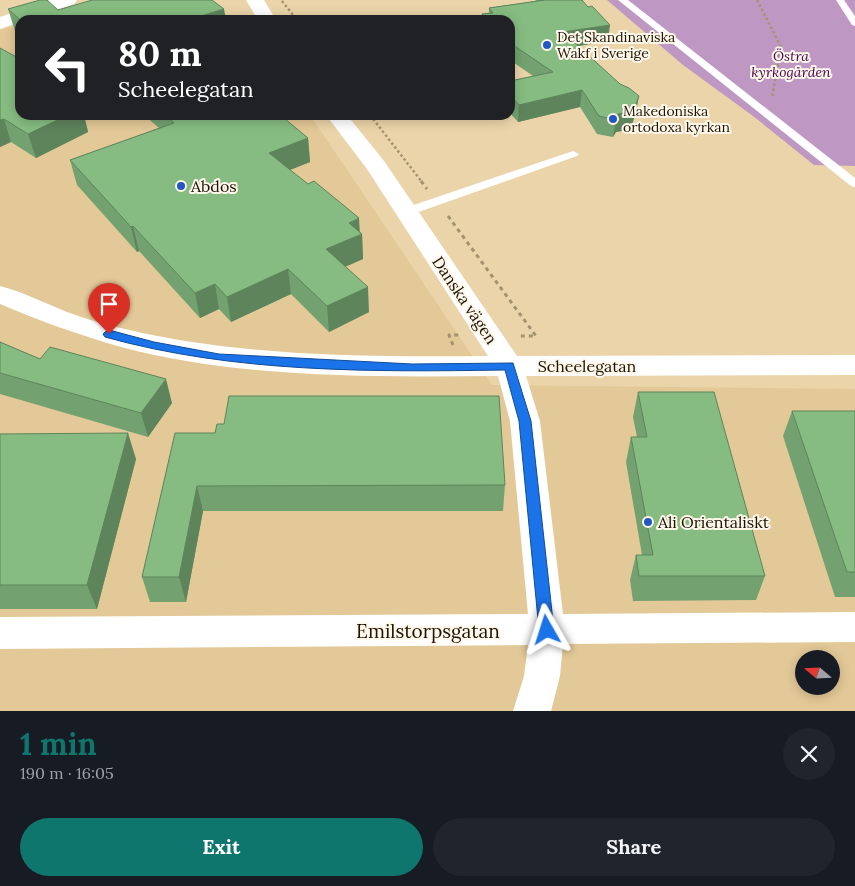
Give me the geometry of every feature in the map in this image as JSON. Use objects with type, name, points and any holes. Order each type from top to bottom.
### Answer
[{"type":"street","points":[[24,15],[68,0]]},
{"type":"street","points":[[255,0],[264,15]]},
{"type":"street","points":[[0,23],[15,18]]},
{"type":"street","name":"Danska vägen","points":[[340,120],[376,166],[509,366],[525,421],[547,630],[542,676],[532,711]]},
{"type":"street","name":"Scheelegatan","points":[[0,294],[40,312],[94,330],[154,346],[219,358],[412,368],[855,365]]},
{"type":"street","name":"Emilstorpsgatan","points":[[0,633],[855,627]]},
{"type":"lane","points":[[622,0],[855,184]]},
{"type":"lane","points":[[840,0],[855,23]]},
{"type":"lane","points":[[406,212],[573,154]]},
{"type":"path","points":[[281,0],[293,15]]},
{"type":"path","points":[[757,0],[781,47],[768,116]]},
{"type":"shaded area","points":[[15,26],[15,120],[313,120],[492,385],[855,389],[855,711],[0,711],[0,30]]},
{"type":"green space","name":"Östra kyrkogården","points":[[607,0],[855,0],[855,166],[814,165],[753,116],[683,65]]},
{"type":"building","points":[[40,0],[47,0],[58,10],[92,0],[212,0],[224,9],[204,15],[15,15],[8,9]]},
{"type":"building","points":[[545,0],[582,0],[588,7],[592,6],[610,25],[563,32],[620,84],[639,96],[635,107],[632,107],[630,112],[618,114],[616,120],[599,116],[582,90],[519,105],[515,101],[515,80],[553,72],[515,46],[515,15],[483,15],[493,13],[489,8]]},
{"type":"building","points":[[0,48],[15,56],[15,120],[57,120],[28,134],[4,119],[0,120]]},
{"type":"building","points":[[171,120],[286,120],[308,138],[269,153],[308,184],[314,181],[359,218],[349,223],[362,234],[326,249],[368,287],[327,306],[288,269],[227,297],[215,284],[195,293],[70,160],[174,123]]},
{"type":"building","points":[[0,342],[40,359],[50,347],[166,379],[141,413],[0,373]]},
{"type":"building","points":[[638,392],[714,392],[765,576],[639,576],[636,555],[653,555],[631,437],[647,437]]},
{"type":"building","points":[[229,396],[499,396],[505,485],[197,486],[179,577],[142,577],[175,433],[215,433],[217,424],[224,424]]},
{"type":"building","points":[[792,411],[855,411],[855,572],[847,572]]},
{"type":"building","points":[[128,433],[87,585],[0,585],[0,434]]},
{"type":"place","name":"Det Skandinaviska Wakf i Sverige","points":[[547,45]]},
{"type":"place","name":"Makedoniska ortodoxa kyrkan","points":[[613,119]]},
{"type":"place","name":"Abdos","points":[[181,186]]},
{"type":"place","name":"Ali Orientaliskt","points":[[648,522]]},
{"type":"route","points":[[109,334],[154,346],[219,358],[412,368],[509,366],[525,421],[547,630]]}]
